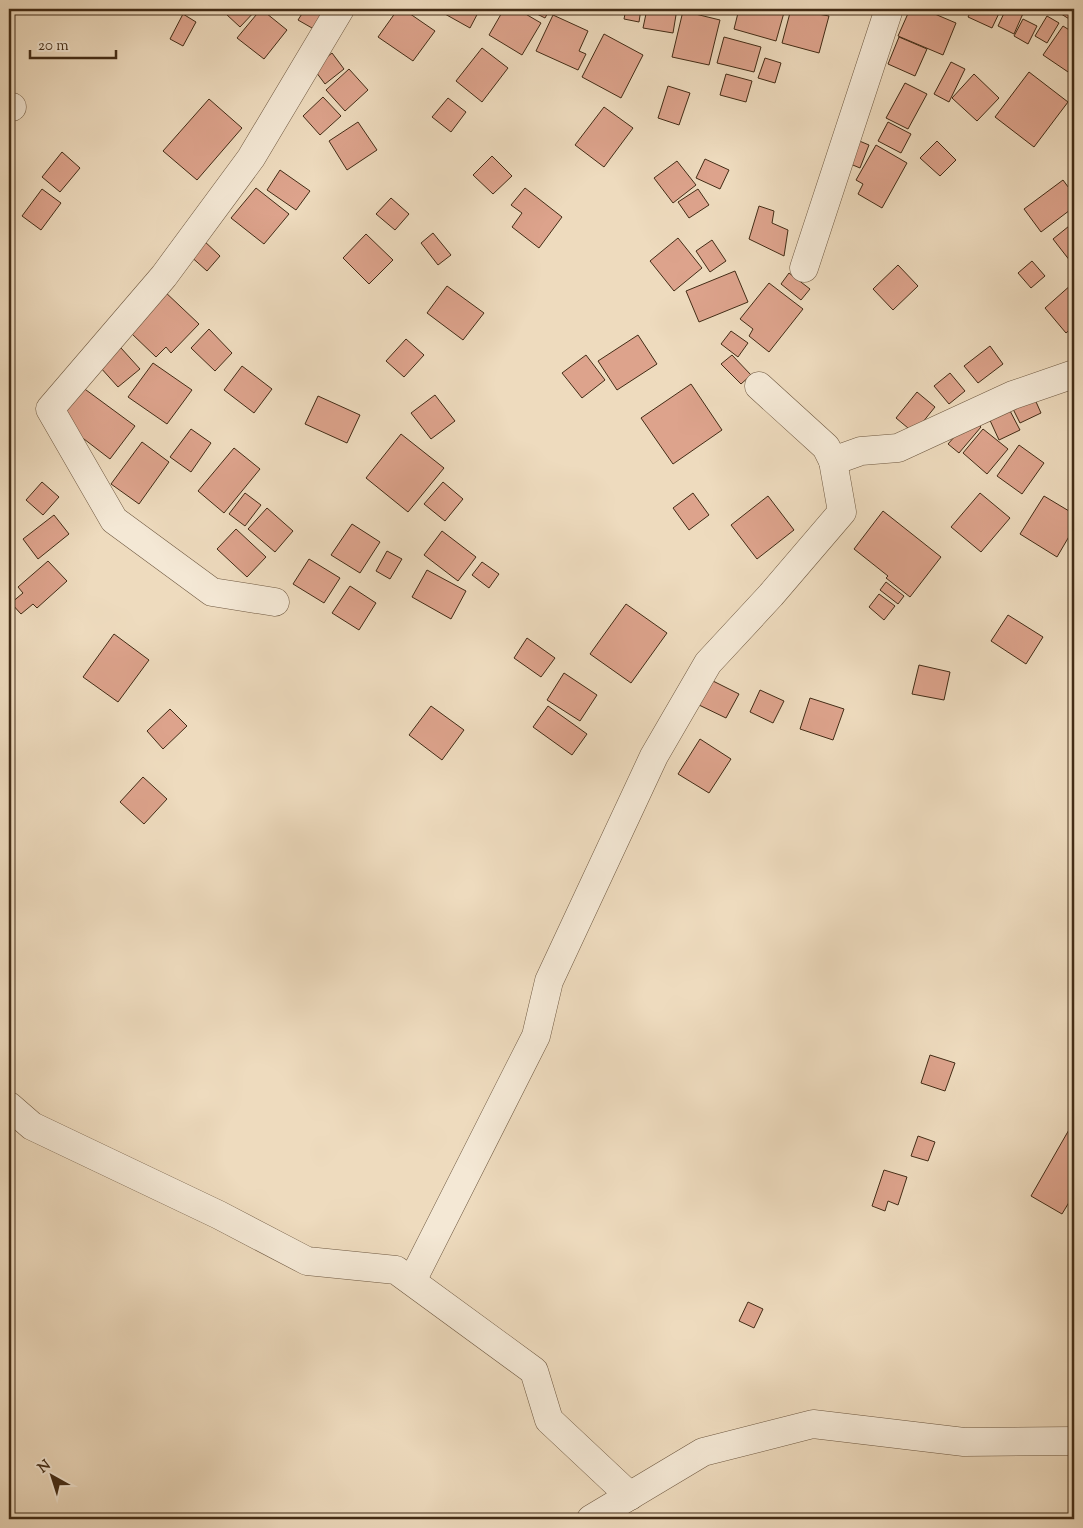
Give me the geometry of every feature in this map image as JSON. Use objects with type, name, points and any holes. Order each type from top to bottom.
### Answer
[{"type":"street","points":[[275,602],[212,592],[114,520],[50,409],[164,276],[251,158],[340,9]]},
{"type":"street","points":[[804,268],[889,9]]},
{"type":"street","points":[[833,460],[861,451],[898,448],[1013,395],[1074,374]]},
{"type":"street","points":[[412,1282],[536,1036],[548,982],[654,756],[708,663],[771,595],[842,512],[833,460],[826,447],[759,386]]},
{"type":"street","points":[[9,1106],[32,1126],[219,1215],[307,1261],[396,1270],[534,1371],[549,1420],[630,1496]]},
{"type":"street","points":[[591,1519],[703,1452],[813,1424],[964,1442],[1074,1441]]},
{"type":"building","points":[[230,9],[257,9],[240,27],[226,14]]},
{"type":"building","points":[[261,9],[287,30],[264,59],[237,38]]},
{"type":"building","points":[[305,9],[332,9],[319,32],[298,20]]},
{"type":"building","points":[[398,9],[403,9],[435,31],[413,61],[378,37]]},
{"type":"building","points":[[436,9],[480,9],[470,28]]},
{"type":"building","points":[[504,9],[517,9],[541,23],[522,55],[489,35]]},
{"type":"building","points":[[527,9],[550,9],[545,18]]},
{"type":"building","points":[[626,9],[641,9],[639,22],[624,19]]},
{"type":"building","points":[[647,9],[677,9],[673,33],[643,28]]},
{"type":"building","points":[[739,9],[785,9],[776,41],[734,29]]},
{"type":"building","points":[[791,9],[829,16],[819,53],[782,43]]},
{"type":"building","points":[[910,9],[923,9],[956,23],[943,55],[898,36]]},
{"type":"building","points":[[972,9],[1001,9],[992,28],[968,17]]},
{"type":"building","points":[[1006,9],[1025,9],[1014,34],[998,26]]},
{"type":"building","points":[[1060,9],[1074,9],[1074,22],[1058,12]]},
{"type":"building","points":[[683,11],[720,20],[709,65],[672,57]]},
{"type":"building","points":[[183,14],[196,22],[183,46],[170,39]]},
{"type":"building","points":[[553,15],[588,31],[579,51],[586,54],[578,70],[536,51]]},
{"type":"building","points":[[1047,16],[1059,23],[1047,43],[1035,36]]},
{"type":"building","points":[[1023,19],[1037,26],[1028,44],[1014,36]]},
{"type":"building","points":[[1063,26],[1074,33],[1074,76],[1043,55]]},
{"type":"building","points":[[604,34],[643,55],[621,98],[582,77]]},
{"type":"building","points":[[724,37],[761,47],[754,72],[717,63]]},
{"type":"building","points":[[899,37],[927,49],[915,76],[888,64]]},
{"type":"building","points":[[482,48],[508,68],[482,102],[456,81]]},
{"type":"building","points":[[332,53],[344,69],[325,84],[313,68]]},
{"type":"building","points":[[765,58],[781,63],[775,83],[758,78]]},
{"type":"building","points":[[951,62],[965,69],[949,102],[934,94]]},
{"type":"building","points":[[349,69],[368,90],[345,111],[326,90]]},
{"type":"building","points":[[1029,72],[1068,102],[1034,147],[995,117]]},
{"type":"building","points":[[726,74],[752,81],[746,102],[720,95]]},
{"type":"building","points":[[974,74],[999,98],[977,121],[952,98]]},
{"type":"building","points":[[905,83],[927,94],[908,129],[886,118]]},
{"type":"building","points":[[668,86],[690,93],[679,125],[658,118]]},
{"type":"building","points":[[323,97],[341,116],[320,135],[303,116]]},
{"type":"building","points":[[448,98],[466,112],[451,132],[432,117]]},
{"type":"building","points":[[209,99],[242,128],[197,180],[163,151]]},
{"type":"building","points":[[604,107],[633,128],[604,167],[575,145]]},
{"type":"building","points":[[358,122],[377,150],[347,170],[329,141]]},
{"type":"building","points":[[888,122],[911,134],[901,153],[878,141]]},
{"type":"building","points":[[857,140],[869,145],[860,168],[848,163]]},
{"type":"building","points":[[937,141],[956,160],[940,176],[920,158]]},
{"type":"building","points":[[876,145],[907,163],[882,208],[858,194],[863,184],[856,180]]},
{"type":"building","points":[[62,152],[80,168],[60,192],[42,177]]},
{"type":"building","points":[[492,156],[512,176],[493,194],[473,175]]},
{"type":"building","points":[[705,159],[729,170],[720,189],[696,178]]},
{"type":"building","points":[[677,161],[696,185],[673,203],[654,178]]},
{"type":"building","points":[[280,170],[310,191],[296,210],[267,190]]},
{"type":"building","points":[[1063,180],[1074,195],[1074,207],[1041,232],[1024,209]]},
{"type":"building","points":[[256,188],[289,214],[264,244],[231,218]]},
{"type":"building","points":[[525,188],[562,217],[539,248],[512,227],[522,213],[511,205]]},
{"type":"building","points":[[42,189],[61,203],[41,230],[22,216]]},
{"type":"building","points":[[698,189],[709,205],[689,218],[678,202]]},
{"type":"building","points":[[391,198],[409,214],[395,230],[376,214]]},
{"type":"building","points":[[759,206],[774,211],[772,223],[788,230],[784,256],[749,239]]},
{"type":"building","points":[[1074,222],[1074,266],[1053,239]]},
{"type":"building","points":[[433,233],[451,255],[438,265],[421,243]]},
{"type":"building","points":[[366,234],[393,260],[369,284],[343,258]]},
{"type":"building","points":[[678,238],[702,268],[674,291],[650,261]]},
{"type":"building","points":[[202,239],[220,256],[207,271],[188,254]]},
{"type":"building","points":[[712,240],[726,261],[710,272],[696,251]]},
{"type":"building","points":[[1032,261],[1045,276],[1031,288],[1018,273]]},
{"type":"building","points":[[898,265],[918,286],[893,310],[873,289]]},
{"type":"building","points":[[735,271],[748,302],[699,322],[686,291]]},
{"type":"building","points":[[789,273],[810,289],[801,300],[781,284]]},
{"type":"building","points":[[769,283],[803,309],[769,352],[749,336],[753,329],[740,319]]},
{"type":"building","points":[[1072,284],[1074,287],[1074,326],[1066,333],[1045,308]]},
{"type":"building","points":[[447,286],[484,313],[463,340],[427,313]]},
{"type":"building","points":[[163,290],[199,324],[171,353],[166,347],[156,357],[131,333]]},
{"type":"building","points":[[209,329],[232,353],[215,371],[191,348]]},
{"type":"building","points":[[731,331],[748,343],[738,357],[721,344]]},
{"type":"building","points":[[638,335],[657,364],[617,390],[598,361]]},
{"type":"building","points":[[406,339],[424,355],[404,377],[386,361]]},
{"type":"building","points":[[990,346],[1003,364],[978,383],[964,366]]},
{"type":"building","points":[[121,348],[140,369],[118,387],[100,367]]},
{"type":"building","points":[[586,355],[605,380],[582,398],[562,373]]},
{"type":"building","points":[[732,355],[751,375],[741,384],[721,364]]},
{"type":"building","points":[[153,363],[192,390],[167,424],[128,397]]},
{"type":"building","points":[[242,366],[272,389],[254,413],[224,390]]},
{"type":"building","points":[[950,373],[965,391],[949,404],[934,386]]},
{"type":"building","points":[[691,384],[722,430],[673,464],[641,418]]},
{"type":"building","points":[[82,387],[135,426],[110,459],[58,419]]},
{"type":"building","points":[[917,392],[935,407],[914,433],[896,418]]},
{"type":"building","points":[[435,395],[455,421],[431,439],[411,413]]},
{"type":"building","points":[[1033,395],[1041,413],[1020,423],[1011,405]]},
{"type":"building","points":[[318,396],[360,415],[347,443],[305,424]]},
{"type":"building","points":[[1008,407],[1020,430],[999,440],[988,416]]},
{"type":"building","points":[[971,418],[981,427],[959,453],[948,444]]},
{"type":"building","points":[[191,429],[211,443],[191,472],[170,457]]},
{"type":"building","points":[[983,429],[1008,449],[987,474],[963,453]]},
{"type":"building","points":[[401,434],[444,468],[408,512],[366,478]]},
{"type":"building","points":[[142,442],[169,462],[139,504],[111,484]]},
{"type":"building","points":[[1019,445],[1044,463],[1022,494],[997,476]]},
{"type":"building","points":[[234,448],[260,469],[224,513],[198,491]]},
{"type":"building","points":[[42,482],[59,497],[43,515],[26,500]]},
{"type":"building","points":[[443,482],[463,499],[445,521],[424,504]]},
{"type":"building","points":[[245,493],[261,505],[245,526],[229,514]]},
{"type":"building","points":[[693,493],[709,515],[689,530],[673,508]]},
{"type":"building","points":[[980,493],[1010,518],[981,552],[951,527]]},
{"type":"building","points":[[768,496],[794,530],[757,559],[731,525]]},
{"type":"building","points":[[1044,496],[1074,514],[1074,528],[1057,557],[1020,534]]},
{"type":"building","points":[[267,508],[293,531],[275,552],[248,529]]},
{"type":"building","points":[[883,511],[941,557],[910,597],[886,578],[888,576],[854,549]]},
{"type":"building","points":[[54,515],[69,534],[38,559],[23,539]]},
{"type":"building","points":[[352,524],[380,542],[360,573],[331,555]]},
{"type":"building","points":[[236,529],[266,557],[247,577],[217,549]]},
{"type":"building","points":[[442,531],[476,557],[458,581],[424,555]]},
{"type":"building","points":[[1074,536],[1074,549],[1068,542]]},
{"type":"building","points":[[387,551],[402,559],[390,579],[376,571]]},
{"type":"building","points":[[309,559],[340,578],[324,603],[293,584]]},
{"type":"building","points":[[48,561],[67,581],[37,608],[33,604],[21,614],[11,603],[23,593],[18,587]]},
{"type":"building","points":[[482,562],[499,574],[489,588],[472,575]]},
{"type":"building","points":[[427,570],[466,591],[451,619],[412,597]]},
{"type":"building","points":[[886,582],[904,596],[898,604],[880,590]]},
{"type":"building","points":[[350,586],[376,603],[359,630],[332,613]]},
{"type":"building","points":[[879,594],[895,606],[884,620],[869,607]]},
{"type":"building","points":[[626,604],[667,633],[631,683],[590,654]]},
{"type":"building","points":[[1008,615],[1043,637],[1026,664],[991,641]]},
{"type":"building","points":[[114,634],[149,660],[118,702],[83,677]]},
{"type":"building","points":[[527,638],[555,658],[541,677],[514,658]]},
{"type":"building","points":[[919,665],[950,672],[944,700],[912,694]]},
{"type":"building","points":[[564,673],[597,695],[580,721],[547,700]]},
{"type":"building","points":[[711,680],[739,694],[726,718],[699,705]]},
{"type":"building","points":[[760,690],[784,701],[773,723],[750,712]]},
{"type":"building","points":[[810,698],[844,709],[833,740],[800,729]]},
{"type":"building","points":[[431,706],[464,730],[442,760],[409,735]]},
{"type":"building","points":[[548,706],[587,734],[572,755],[533,727]]},
{"type":"building","points":[[170,709],[187,726],[163,749],[147,731]]},
{"type":"building","points":[[700,739],[731,759],[709,793],[678,774]]},
{"type":"building","points":[[143,777],[167,799],[144,824],[120,802]]},
{"type":"building","points":[[930,1055],[955,1063],[945,1091],[921,1083]]},
{"type":"building","points":[[1074,1121],[1074,1194],[1062,1214],[1031,1196]]},
{"type":"building","points":[[918,1136],[935,1142],[928,1161],[911,1156]]},
{"type":"building","points":[[884,1170],[907,1177],[898,1205],[888,1201],[885,1211],[872,1206]]},
{"type":"building","points":[[748,1302],[763,1309],[754,1328],[739,1321]]}]
